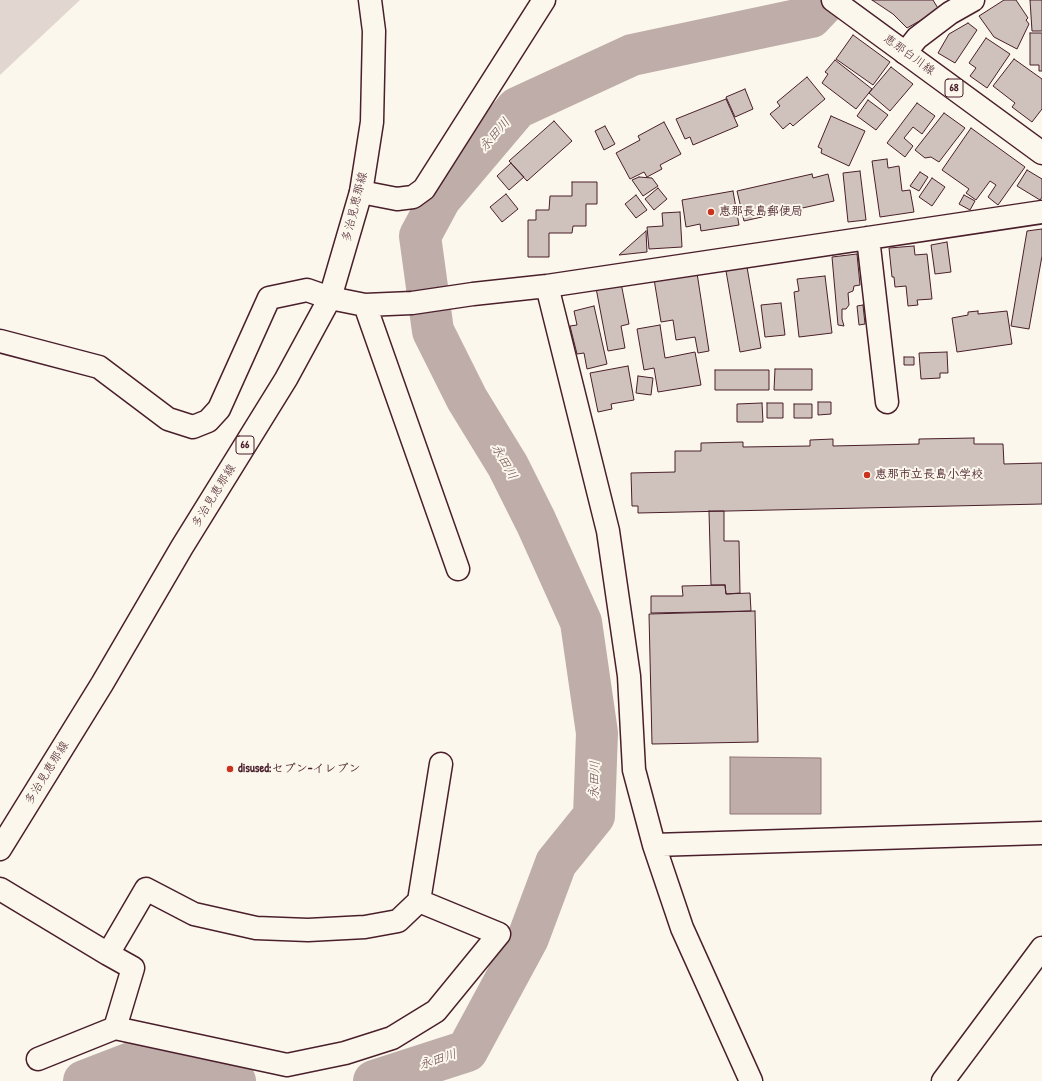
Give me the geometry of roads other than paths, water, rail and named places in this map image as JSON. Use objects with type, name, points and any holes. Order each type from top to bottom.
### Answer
[{"type":"street","name":"多治見恵那線","points":[[0,849],[102,684],[182,548],[286,379],[330,298],[361,192],[372,122],[374,31],[370,0]]},
{"type":"street","points":[[361,192],[397,199],[413,197],[424,188],[544,0]]},
{"type":"street","name":"恵那白川線","points":[[833,0],[1042,153]]},
{"type":"street","points":[[905,52],[917,38],[950,13],[973,0]]},
{"type":"street","points":[[0,341],[99,367],[168,419],[193,427],[208,421],[219,409],[269,298],[307,290],[330,298],[365,305],[412,303],[473,294],[547,286],[1042,212]]},
{"type":"street","points":[[868,238],[887,402]]},
{"type":"street","points":[[547,286],[608,531],[629,676],[634,770],[654,845],[682,928],[751,1081]]},
{"type":"street","points":[[365,305],[458,570]]},
{"type":"street","points":[[108,954],[146,889],[194,914],[256,928],[308,930],[365,927],[398,921],[419,901],[441,764]]},
{"type":"street","points":[[654,845],[1042,833]]},
{"type":"street","points":[[0,889],[133,968],[115,1028]]},
{"type":"street","points":[[38,1059],[115,1028],[287,1065],[345,1054],[392,1038],[436,1011],[499,934],[419,901]]},
{"type":"street","points":[[943,1081],[1042,948]]},
{"type":"waterway","name":"永田川","points":[[374,1081],[467,1051],[528,938],[556,863],[594,816],[597,733],[581,622],[536,522],[508,466],[467,399],[433,331],[420,236],[440,199],[517,108],[632,55],[811,17],[827,0]]},
{"type":"waterway","name":"永田川","points":[[84,1081],[136,1061],[235,1081]]},
{"type":"place","name":"恵那長島郵便局","points":[[711,212]]},
{"type":"place","name":"恵那市立長島小学校","points":[[867,475]]},
{"type":"place","name":"disused:セブン-イレブン","points":[[230,769]]}]
